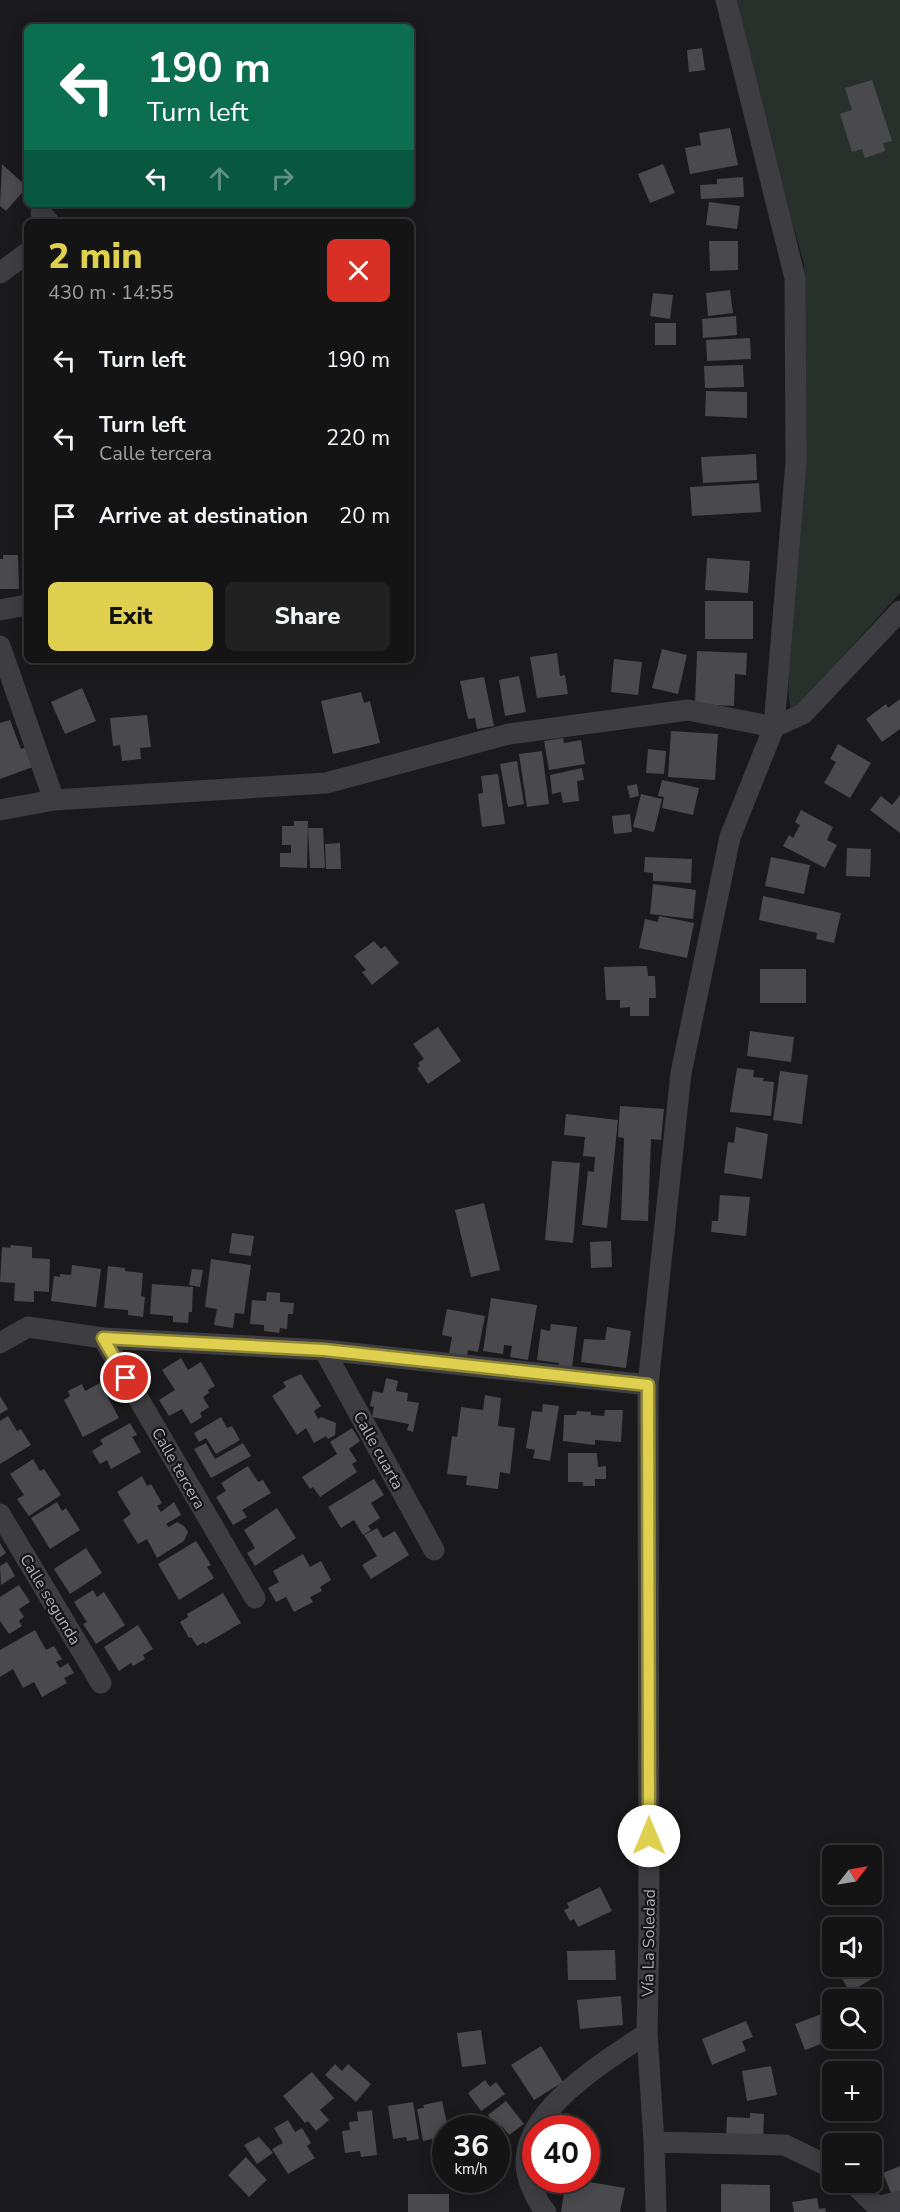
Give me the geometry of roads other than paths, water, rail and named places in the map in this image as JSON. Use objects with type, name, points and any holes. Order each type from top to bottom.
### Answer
[{"type":"street","name":"Vía La Soledad","points":[[656,2212],[647,2033],[649,1931],[648,1385],[681,1073],[730,837],[774,727],[796,462],[795,278],[726,0]]},
{"type":"street","points":[[0,273],[24,255]]},
{"type":"street","points":[[0,610],[24,606]]},
{"type":"street","points":[[0,810],[54,800],[326,783],[509,734],[688,711],[774,727],[803,714],[900,611]]},
{"type":"street","points":[[0,646],[54,800]]},
{"type":"street","points":[[0,1343],[28,1327],[103,1338],[324,1350],[648,1385]]},
{"type":"street","name":"Calle tercera","points":[[103,1338],[255,1598]]},
{"type":"street","name":"Calle cuarta","points":[[324,1350],[434,1550]]},
{"type":"street","name":"Calle segunda","points":[[0,1514],[101,1683]]},
{"type":"street","points":[[546,2212],[540,2206],[527,2177],[527,2150],[537,2124],[565,2094],[599,2066],[647,2033]]},
{"type":"street","points":[[654,2142],[785,2145],[822,2163]]},
{"type":"street","points":[[863,2193],[877,2207],[900,2201]]}]
